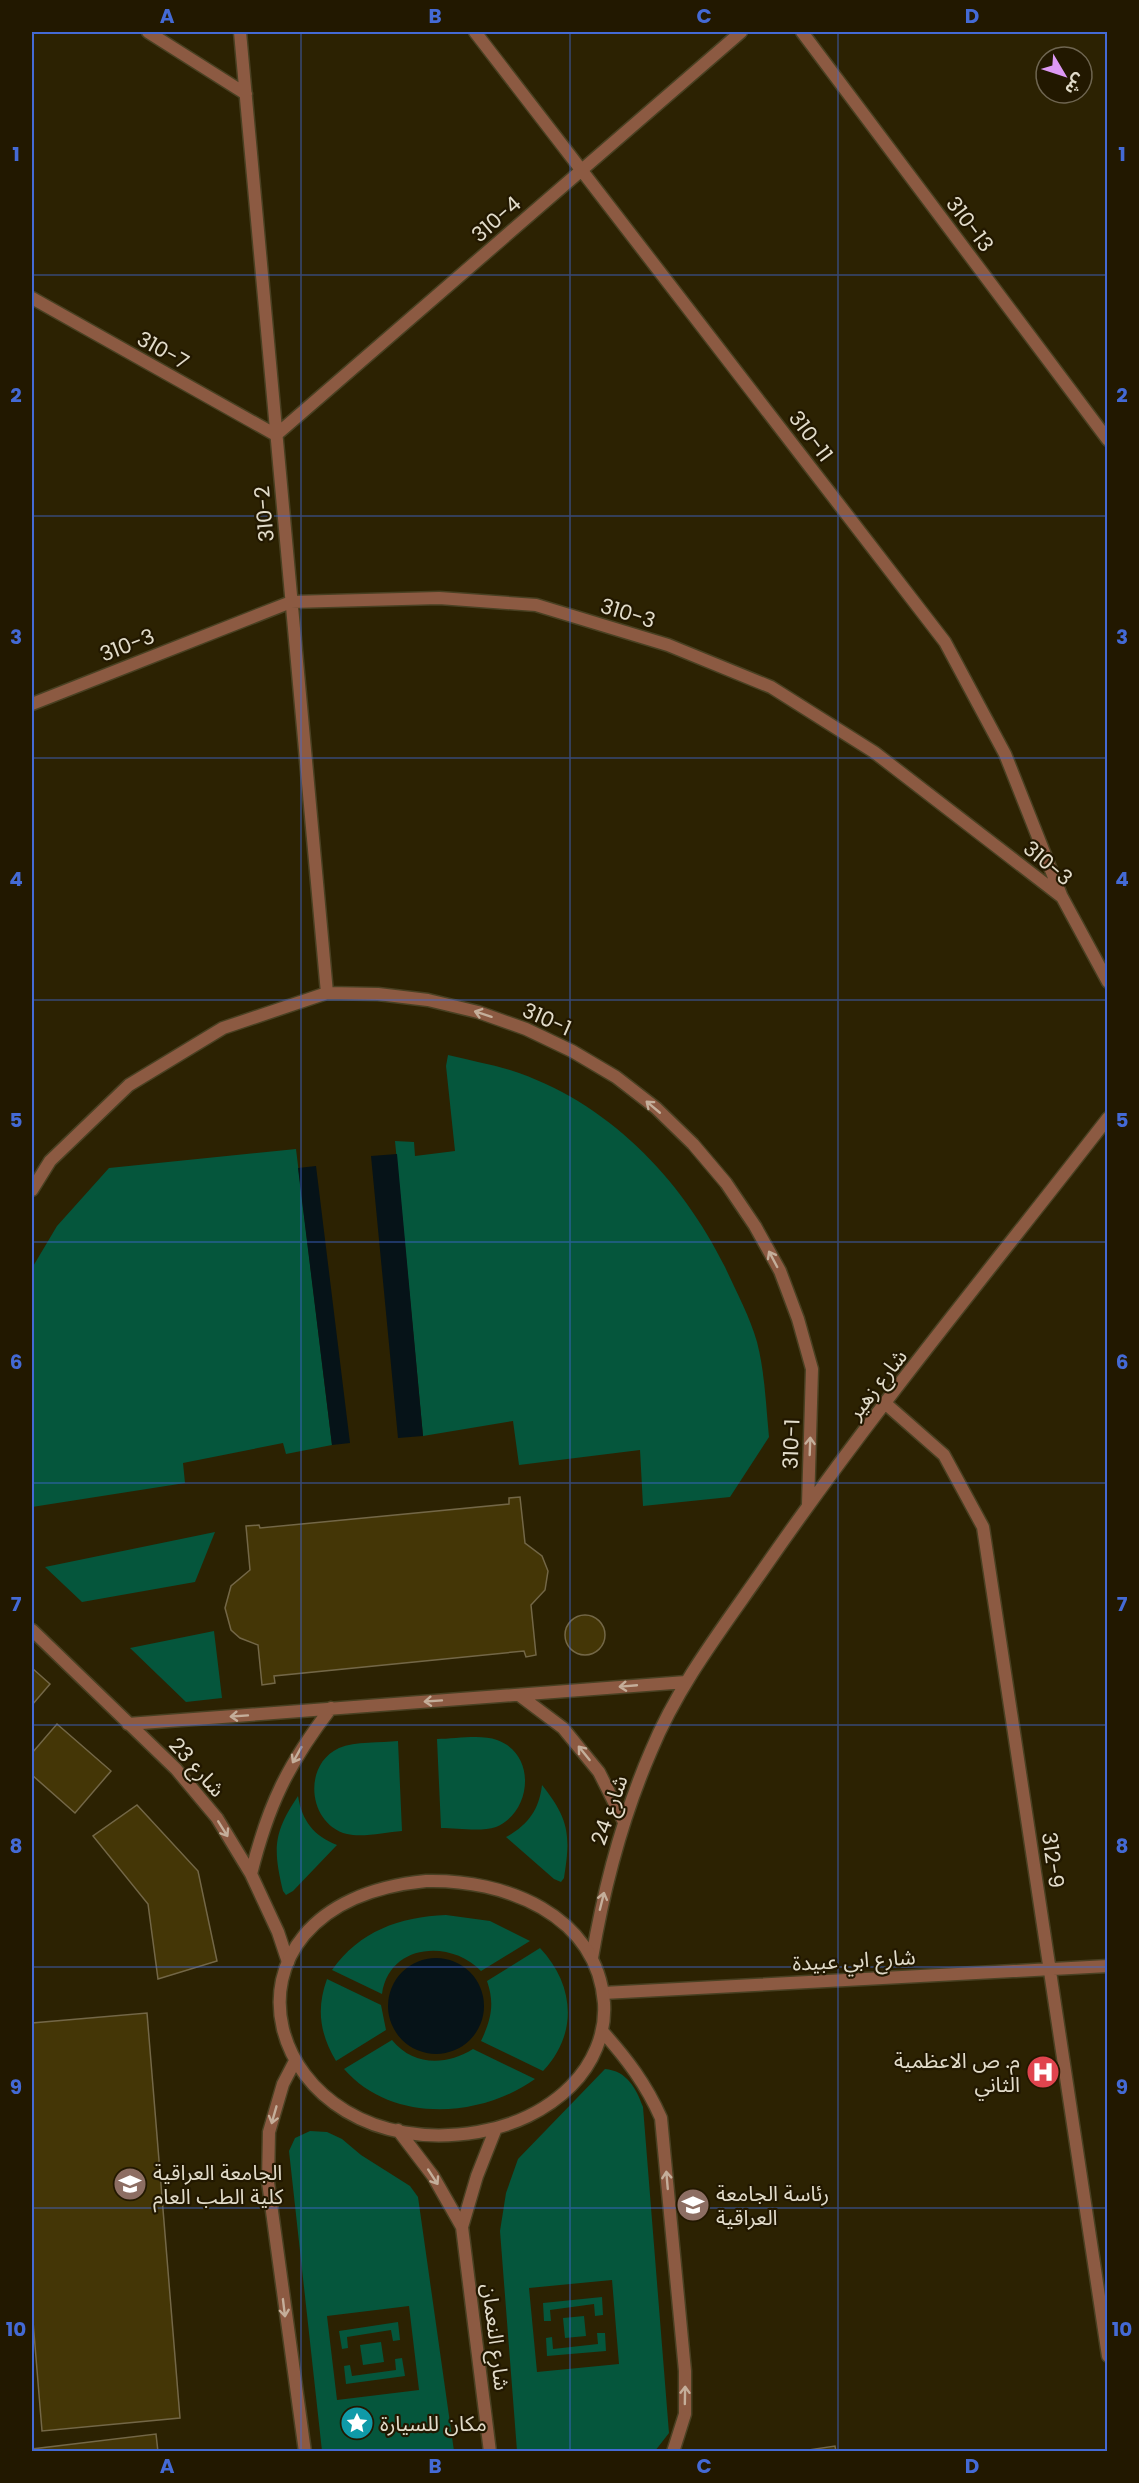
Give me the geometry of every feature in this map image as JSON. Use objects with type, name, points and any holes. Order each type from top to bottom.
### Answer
[{"type":"street","points":[[148,32],[246,94]]},
{"type":"street","name":"310-2","points":[[240,32],[327,993]]},
{"type":"street","name":"310-11","points":[[475,32],[584,170],[945,642],[1005,754],[1062,897]]},
{"type":"street","name":"310-4","points":[[276,435],[741,32]]},
{"type":"street","name":"310-13","points":[[802,32],[1107,440]]},
{"type":"street","name":"310-7","points":[[32,298],[276,435]]},
{"type":"street","name":"310-3","points":[[32,705],[291,602],[439,598],[536,605],[668,645],[771,687],[864,746],[1062,897],[1107,982]]},
{"type":"street","name":"310-1","points":[[32,1190],[50,1161],[129,1085],[223,1028],[327,993],[378,994],[428,1000],[478,1012],[526,1029],[572,1051],[616,1077],[656,1108],[693,1144],[726,1183],[755,1226],[780,1271],[813,1369],[808,1505]]},
{"type":"street","name":"شارع زهير","points":[[686,1682],[808,1505],[1107,1118]]},
{"type":"street","name":"312-9","points":[[886,1404],[944,1455],[984,1527],[1107,2356]]},
{"type":"street","name":"شارع 23","points":[[32,1630],[183,1777],[217,1818],[251,1874],[278,1932],[288,1962]]},
{"type":"street","points":[[128,1724],[686,1682]]},
{"type":"street","name":"شارع 24","points":[[592,1958],[600,1912],[624,1822],[651,1750],[686,1682]]},
{"type":"street","points":[[519,1695],[571,1737],[599,1772],[624,1822]]},
{"type":"street","points":[[251,1874],[262,1828],[280,1785],[303,1745],[331,1708]]},
{"type":"street","points":[[446,1880],[485,1884],[539,1906],[569,1928],[592,1958],[603,1993],[602,2031],[588,2065],[563,2094],[531,2114],[496,2128],[437,2135],[398,2130],[362,2118],[328,2098],[314,2086],[295,2061],[284,2039],[280,2021],[281,1984],[288,1962],[306,1934],[320,1921],[352,1900],[369,1892],[406,1882],[446,1880]]},
{"type":"street","name":"شارع ابي عبيدة","points":[[603,1993],[1107,1966]]},
{"type":"street","points":[[602,2031],[642,2078],[661,2118],[685,2371],[685,2414],[672,2451]]},
{"type":"street","points":[[295,2061],[283,2084],[269,2132],[268,2182],[305,2451]]},
{"type":"street","name":"شارع النعمان","points":[[462,2226],[477,2176],[496,2128]]},
{"type":"street","name":"شارع النعمان","points":[[398,2130],[433,2176],[462,2226],[490,2451]]},
{"type":"green space","points":[[448,1055],[510,1070],[545,1084],[578,1101],[609,1122],[663,1174],[707,1234],[725,1267],[754,1333],[762,1366],[766,1401],[769,1437],[730,1497],[643,1506],[640,1450],[519,1465],[513,1421],[423,1436],[395,1141],[414,1142],[415,1156],[455,1151],[446,1066]]},
{"type":"green space","points":[[296,1149],[332,1445],[286,1454],[283,1443],[183,1463],[185,1483],[32,1507],[32,1268],[57,1226],[109,1168]]},
{"type":"green space","points":[[215,1532],[195,1582],[82,1602],[45,1567]]},
{"type":"green space","points":[[214,1631],[222,1698],[186,1702],[130,1648]]},
{"type":"green space","points":[[491,1738],[510,1747],[519,1757],[524,1770],[523,1797],[508,1820],[496,1827],[476,1830],[441,1828],[437,1739]]},
{"type":"green space","points":[[398,1741],[402,1831],[360,1835],[347,1834],[334,1828],[324,1819],[314,1794],[319,1767],[327,1756],[339,1748],[353,1744]]},
{"type":"green space","points":[[542,1785],[558,1808],[566,1828],[566,1863],[564,1878],[561,1882],[554,1879],[506,1837],[531,1816],[538,1802]]},
{"type":"green space","points":[[298,1796],[310,1826],[322,1837],[337,1845],[293,1891],[286,1895],[283,1891],[278,1864],[277,1842],[284,1821]]},
{"type":"green space","points":[[446,1915],[490,1921],[530,1941],[481,1971],[468,1961],[453,1954],[438,1951],[408,1956],[396,1965],[387,1977],[382,1994],[332,1970],[355,1945],[382,1929],[412,1919]]},
{"type":"green space","points":[[540,1948],[560,1977],[568,2009],[567,2025],[562,2041],[555,2056],[543,2071],[481,2041],[491,2012],[491,1997],[487,1981]]},
{"type":"green space","points":[[327,1979],[381,2005],[386,2030],[336,2061],[326,2041],[321,2021],[322,2001]]},
{"type":"green space","points":[[392,2040],[410,2055],[430,2061],[463,2055],[473,2049],[535,2079],[489,2102],[437,2109],[411,2107],[386,2099],[364,2087],[344,2069]]},
{"type":"green space","points":[[605,2069],[619,2073],[634,2087],[643,2107],[669,2433],[655,2451],[517,2451],[500,2231],[506,2193],[518,2159]],"holes":[[[612,2280],[619,2364],[537,2372],[529,2288]]]},
{"type":"green space","points":[[310,2131],[327,2132],[342,2139],[361,2155],[410,2186],[418,2197],[454,2451],[322,2451],[289,2151],[295,2138]],"holes":[[[409,2306],[419,2390],[337,2400],[327,2316]]]},
{"type":"green space","points":[[602,2297],[603,2315],[595,2316],[594,2304],[550,2310],[551,2321],[544,2321],[543,2303]]},
{"type":"green space","points":[[584,2316],[586,2336],[565,2338],[563,2318]]},
{"type":"green space","points":[[398,2322],[400,2340],[393,2341],[391,2330],[347,2337],[348,2348],[342,2349],[339,2331]]},
{"type":"green space","points":[[597,2333],[605,2333],[606,2351],[547,2356],[546,2338],[552,2337],[553,2349],[598,2344]]},
{"type":"green space","points":[[381,2342],[384,2362],[363,2365],[360,2345]]},
{"type":"green space","points":[[402,2358],[405,2376],[346,2384],[344,2366],[350,2365],[352,2376],[396,2370],[395,2359]]},
{"type":"shaded area","points":[[397,1154],[423,1436],[398,1438],[371,1156]]},
{"type":"shaded area","points":[[316,1166],[350,1443],[332,1445],[298,1168]]},
{"type":"shaded area","points":[[436,1958],[454,1962],[470,1972],[480,1988],[484,2006],[480,2024],[470,2040],[454,2050],[436,2054],[418,2050],[402,2040],[392,2024],[388,2006],[392,1988],[402,1972],[418,1962]]},
{"type":"building","points":[[520,1497],[525,1543],[542,1556],[548,1571],[545,1590],[531,1605],[536,1655],[526,1657],[524,1651],[274,1676],[275,1683],[262,1685],[258,1645],[240,1638],[231,1630],[225,1608],[231,1586],[250,1570],[246,1526],[259,1525],[260,1528],[509,1504],[509,1498]]},
{"type":"building","points":[[585,1615],[599,1621],[605,1635],[599,1649],[585,1655],[571,1649],[565,1635],[571,1621]]},
{"type":"building","points":[[32,1668],[50,1684],[32,1705]]},
{"type":"building","points":[[57,1724],[111,1771],[75,1813],[32,1775],[32,1753]]},
{"type":"building","points":[[137,1805],[198,1871],[217,1961],[158,1979],[148,1904],[93,1836]]},
{"type":"building","points":[[147,2013],[180,2418],[42,2431],[32,2309],[32,2023]]},
{"type":"building","points":[[156,2434],[158,2452],[32,2452],[32,2449]]},
{"type":"building","points":[[835,2446],[836,2452],[795,2452]]},
{"type":"place","name":"م. ص الاعظمية الثاني","points":[[1043,2072]]},
{"type":"place","name":"الجامعة العراقية كلية الطب العام","points":[[130,2184]]},
{"type":"place","name":"رئاسة الجامعة العراقية","points":[[693,2205]]},
{"type":"place","name":"مكان للسيارة","points":[[357,2423]]}]
